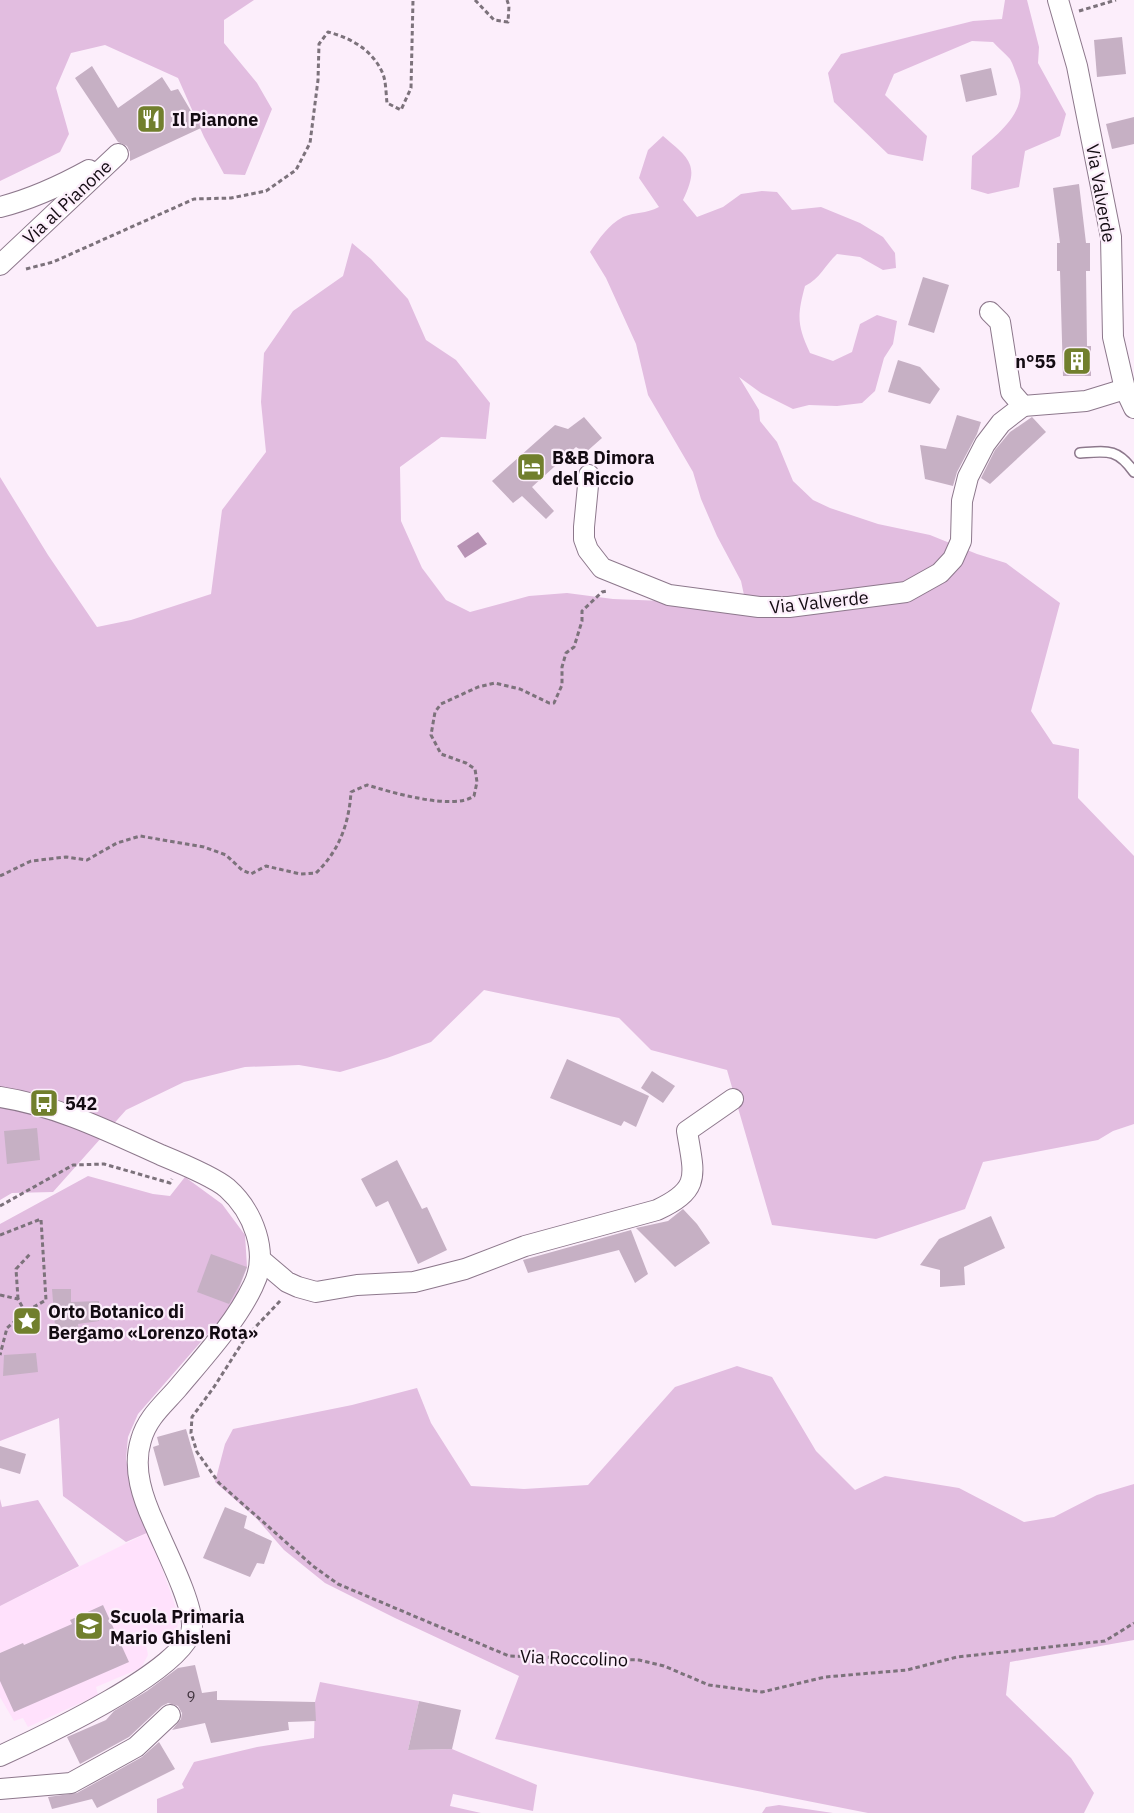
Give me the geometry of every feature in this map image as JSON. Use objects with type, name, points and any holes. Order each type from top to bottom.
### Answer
[{"type":"street","name":"Via Valverde","points":[[1061,8],[1077,66],[1111,237],[1113,337],[1125,389],[1134,408]]},
{"type":"street","name":"Via al Pianone","points":[[0,207],[55,189],[118,154],[2,263]]},
{"type":"street","points":[[990,312],[1000,322],[1011,392],[1023,406],[1086,401],[1125,389]]},
{"type":"street","name":"Via Valverde","points":[[589,475],[584,527],[584,539],[588,550],[602,568],[669,595],[759,607],[789,607],[906,592],[940,573],[953,559],[960,541],[962,501],[968,477],[985,444],[1001,423],[1023,406]]},
{"type":"street","points":[[0,1097],[30,1101],[73,1115],[183,1164],[226,1187],[243,1205],[256,1229],[260,1259],[254,1284],[227,1327],[176,1390],[148,1420],[140,1442],[137,1468],[143,1496],[186,1598],[192,1628],[183,1646],[172,1659],[98,1708],[5,1748]]},
{"type":"street","points":[[260,1259],[287,1282],[316,1292],[357,1285],[414,1282],[465,1269],[525,1246],[657,1210],[677,1200],[691,1185],[694,1171],[687,1131],[733,1099]]},
{"type":"street","points":[[0,1789],[71,1783],[136,1747],[170,1715]]},
{"type":"lane","points":[[1080,453],[1117,454],[1125,459],[1134,472]]},
{"type":"path","points":[[2,263],[24,269],[53,262],[194,199],[231,198],[266,191],[289,175],[296,170],[310,142],[318,81],[319,44],[327,32],[345,36],[372,54],[383,76],[387,103],[401,110],[411,88],[413,0]]},
{"type":"path","points":[[475,0],[494,20],[508,22],[507,0]]},
{"type":"path","points":[[1061,8],[1116,0]]},
{"type":"path","points":[[0,876],[31,861],[66,857],[87,860],[117,843],[140,836],[204,847],[226,855],[242,870],[251,874],[266,866],[300,874],[316,873],[327,862],[342,838],[350,811],[351,792],[367,785],[406,796],[459,802],[469,800],[474,796],[477,782],[475,769],[466,763],[441,754],[431,735],[435,712],[441,704],[478,687],[495,683],[507,684],[549,703],[554,702],[562,685],[562,667],[566,653],[574,647],[582,621],[582,611],[602,592],[620,588],[628,579]]},
{"type":"path","points":[[0,1206],[73,1165],[104,1164],[170,1183],[183,1164]]},
{"type":"path","points":[[0,1235],[41,1219],[46,1300],[25,1312],[7,1328],[0,1355]]},
{"type":"path","points":[[25,1312],[18,1299],[16,1269],[31,1253]]},
{"type":"path","points":[[0,1295],[18,1299]]},
{"type":"path","name":"Via Roccolino","points":[[245,1338],[283,1298]]},
{"type":"path","name":"Via Roccolino","points":[[254,1321],[214,1387],[192,1417],[191,1433],[197,1452],[219,1483],[313,1566],[338,1584],[509,1656],[639,1660],[664,1666],[709,1685],[762,1692],[825,1677],[908,1670],[957,1657],[1105,1641],[1134,1623]]},
{"type":"shaded area","points":[[0,0],[254,0],[224,20],[224,43],[257,83],[272,109],[245,175],[224,174],[204,137],[178,78],[105,45],[71,53],[56,88],[69,134],[60,152],[0,181]]},
{"type":"shaded area","points":[[1005,0],[1027,0],[1039,47],[1038,63],[1066,114],[1060,136],[1025,151],[1019,187],[988,194],[971,189],[972,156],[1009,122],[1020,101],[1020,89],[1012,63],[993,42],[972,41],[894,74],[885,95],[927,136],[923,161],[888,154],[834,102],[828,73],[841,54],[973,21],[1002,19]]},
{"type":"shaded area","points":[[663,136],[686,157],[690,164],[691,178],[683,200],[697,217],[723,207],[741,194],[762,191],[777,192],[792,210],[821,207],[860,223],[883,237],[895,253],[896,268],[883,270],[860,257],[837,254],[819,276],[805,286],[802,296],[800,320],[810,353],[833,361],[852,352],[860,324],[877,315],[897,321],[893,344],[884,358],[875,391],[862,403],[837,406],[809,405],[793,409],[761,393],[739,377],[759,410],[760,421],[777,442],[793,481],[813,500],[878,524],[930,535],[1006,563],[1060,603],[1031,711],[1053,744],[1079,749],[1078,798],[1134,856],[1134,1124],[1113,1131],[1098,1140],[983,1162],[965,1209],[876,1239],[772,1225],[727,1070],[651,1050],[619,1018],[484,990],[431,1042],[387,1058],[340,1072],[299,1065],[245,1067],[184,1082],[126,1110],[53,1192],[12,1193],[0,1200],[0,477],[48,555],[97,627],[131,620],[211,594],[222,510],[266,452],[261,402],[264,353],[293,311],[343,276],[352,243],[371,259],[408,299],[426,340],[456,360],[490,403],[486,439],[441,437],[400,467],[401,521],[422,568],[446,600],[470,612],[529,596],[567,593],[613,599],[663,601],[744,595],[741,581],[717,536],[701,499],[693,472],[648,395],[636,344],[606,278],[590,252],[604,233],[618,220],[627,215],[659,207],[639,178],[648,150]]},
{"type":"shaded area","points":[[478,532],[487,544],[465,558],[457,546]]},
{"type":"shaded area","points":[[88,1176],[153,1194],[170,1196],[185,1177],[222,1204],[245,1235],[247,1267],[233,1305],[138,1414],[128,1437],[126,1459],[132,1494],[149,1532],[126,1542],[63,1496],[59,1418],[0,1441],[0,1224]]},
{"type":"shaded area","points":[[737,1366],[772,1377],[816,1451],[855,1490],[885,1476],[959,1488],[1024,1522],[1054,1517],[1097,1495],[1134,1484],[1134,1640],[1010,1662],[1006,1695],[1071,1758],[1094,1793],[1084,1813],[868,1813],[495,1739],[519,1676],[325,1583],[284,1550],[257,1519],[215,1482],[225,1444],[233,1429],[352,1405],[417,1388],[431,1423],[471,1486],[524,1489],[588,1485],[675,1387]]},
{"type":"shaded area","points":[[0,1499],[2,1507],[38,1500],[79,1566],[0,1606]]},
{"type":"shaded area","name":"Scuola Primaria Mario Ghisleni","points":[[149,1532],[180,1619],[175,1632],[146,1645],[148,1655],[141,1668],[96,1687],[98,1695],[28,1727],[23,1718],[14,1721],[0,1697],[0,1606]]},
{"type":"shaded area","points":[[320,1682],[419,1701],[408,1750],[452,1749],[537,1785],[533,1811],[453,1794],[450,1806],[481,1813],[157,1813],[157,1799],[184,1788],[182,1784],[194,1762],[257,1747],[314,1738],[315,1702]]},
{"type":"shaded area","points":[[779,1805],[833,1813],[762,1813],[766,1807]]},
{"type":"building","points":[[1122,37],[1126,74],[1097,77],[1094,40]]},
{"type":"building","points":[[92,66],[118,108],[162,77],[171,91],[178,89],[201,128],[130,161],[127,146],[118,142],[75,78]]},
{"type":"building","points":[[991,68],[997,95],[966,102],[960,75]]},
{"type":"building","points":[[1134,117],[1134,144],[1112,149],[1106,124]]},
{"type":"building","points":[[1079,184],[1086,243],[1090,243],[1090,271],[1086,271],[1087,346],[1091,346],[1091,376],[1063,376],[1060,271],[1057,271],[1057,243],[1060,243],[1053,188]]},
{"type":"building","points":[[923,277],[949,285],[934,333],[908,325]]},
{"type":"building","points":[[898,360],[920,367],[940,389],[930,404],[888,392]]},
{"type":"building","points":[[957,415],[981,422],[957,472],[953,486],[925,479],[920,445],[946,449]]},
{"type":"building","name":"B&B Dimora del Riccio","points":[[584,417],[602,438],[585,453],[576,447],[532,487],[554,511],[546,519],[522,496],[513,503],[492,481],[555,425],[568,429]]},
{"type":"building","points":[[1032,417],[1046,432],[990,484],[981,478],[995,450],[1010,432]]},
{"type":"building","points":[[567,1059],[649,1096],[636,1127],[624,1121],[621,1126],[550,1098]]},
{"type":"building","points":[[652,1071],[675,1086],[663,1103],[641,1088]]},
{"type":"building","points":[[37,1128],[40,1160],[7,1164],[4,1131]]},
{"type":"building","points":[[397,1160],[422,1209],[427,1207],[447,1250],[418,1264],[388,1201],[376,1207],[361,1179]]},
{"type":"building","points":[[683,1209],[710,1243],[675,1267],[636,1228],[668,1221]]},
{"type":"building","points":[[991,1216],[1005,1248],[964,1267],[965,1285],[940,1287],[940,1270],[920,1265],[939,1239]]},
{"type":"building","points":[[631,1230],[648,1274],[635,1283],[619,1250],[528,1273],[523,1260]]},
{"type":"building","points":[[211,1254],[247,1267],[229,1304],[197,1292]]},
{"type":"building","points":[[52,1289],[71,1289],[71,1302],[99,1301],[99,1321],[78,1324],[79,1336],[56,1339]]},
{"type":"building","points":[[36,1353],[38,1372],[3,1376],[4,1355]]},
{"type":"building","points":[[186,1429],[200,1477],[164,1486],[153,1447],[159,1445],[157,1437]]},
{"type":"building","points":[[0,1446],[26,1454],[20,1474],[0,1468]]},
{"type":"building","points":[[225,1507],[247,1516],[244,1528],[272,1541],[264,1564],[257,1563],[250,1577],[203,1558]]},
{"type":"building","points":[[103,1605],[129,1662],[14,1712],[0,1681],[0,1653],[72,1624],[70,1620]]},
{"type":"building","points":[[195,1665],[202,1693],[217,1691],[217,1700],[315,1702],[316,1721],[288,1722],[289,1730],[211,1743],[205,1723],[172,1730],[181,1719],[182,1713],[178,1706],[168,1703],[129,1737],[80,1764],[67,1737],[106,1720],[114,1711],[147,1691],[178,1668]]},
{"type":"building","points":[[419,1701],[461,1710],[452,1749],[408,1750]]},
{"type":"building","points":[[159,1742],[175,1769],[97,1808],[92,1799],[52,1809],[48,1797],[77,1793],[142,1757]]},
{"type":"place","name":"Il Pianone","points":[[151,119]]},
{"type":"place","name":"n°55","points":[[1077,361]]},
{"type":"place","name":"B&B Dimora del Riccio","points":[[531,467]]},
{"type":"place","name":"542","points":[[44,1103]]},
{"type":"place","name":"Orto Botanico di Bergamo «Lorenzo Rota»","points":[[27,1321]]},
{"type":"place","name":"Scuola Primaria Mario Ghisleni","points":[[89,1626]]}]
